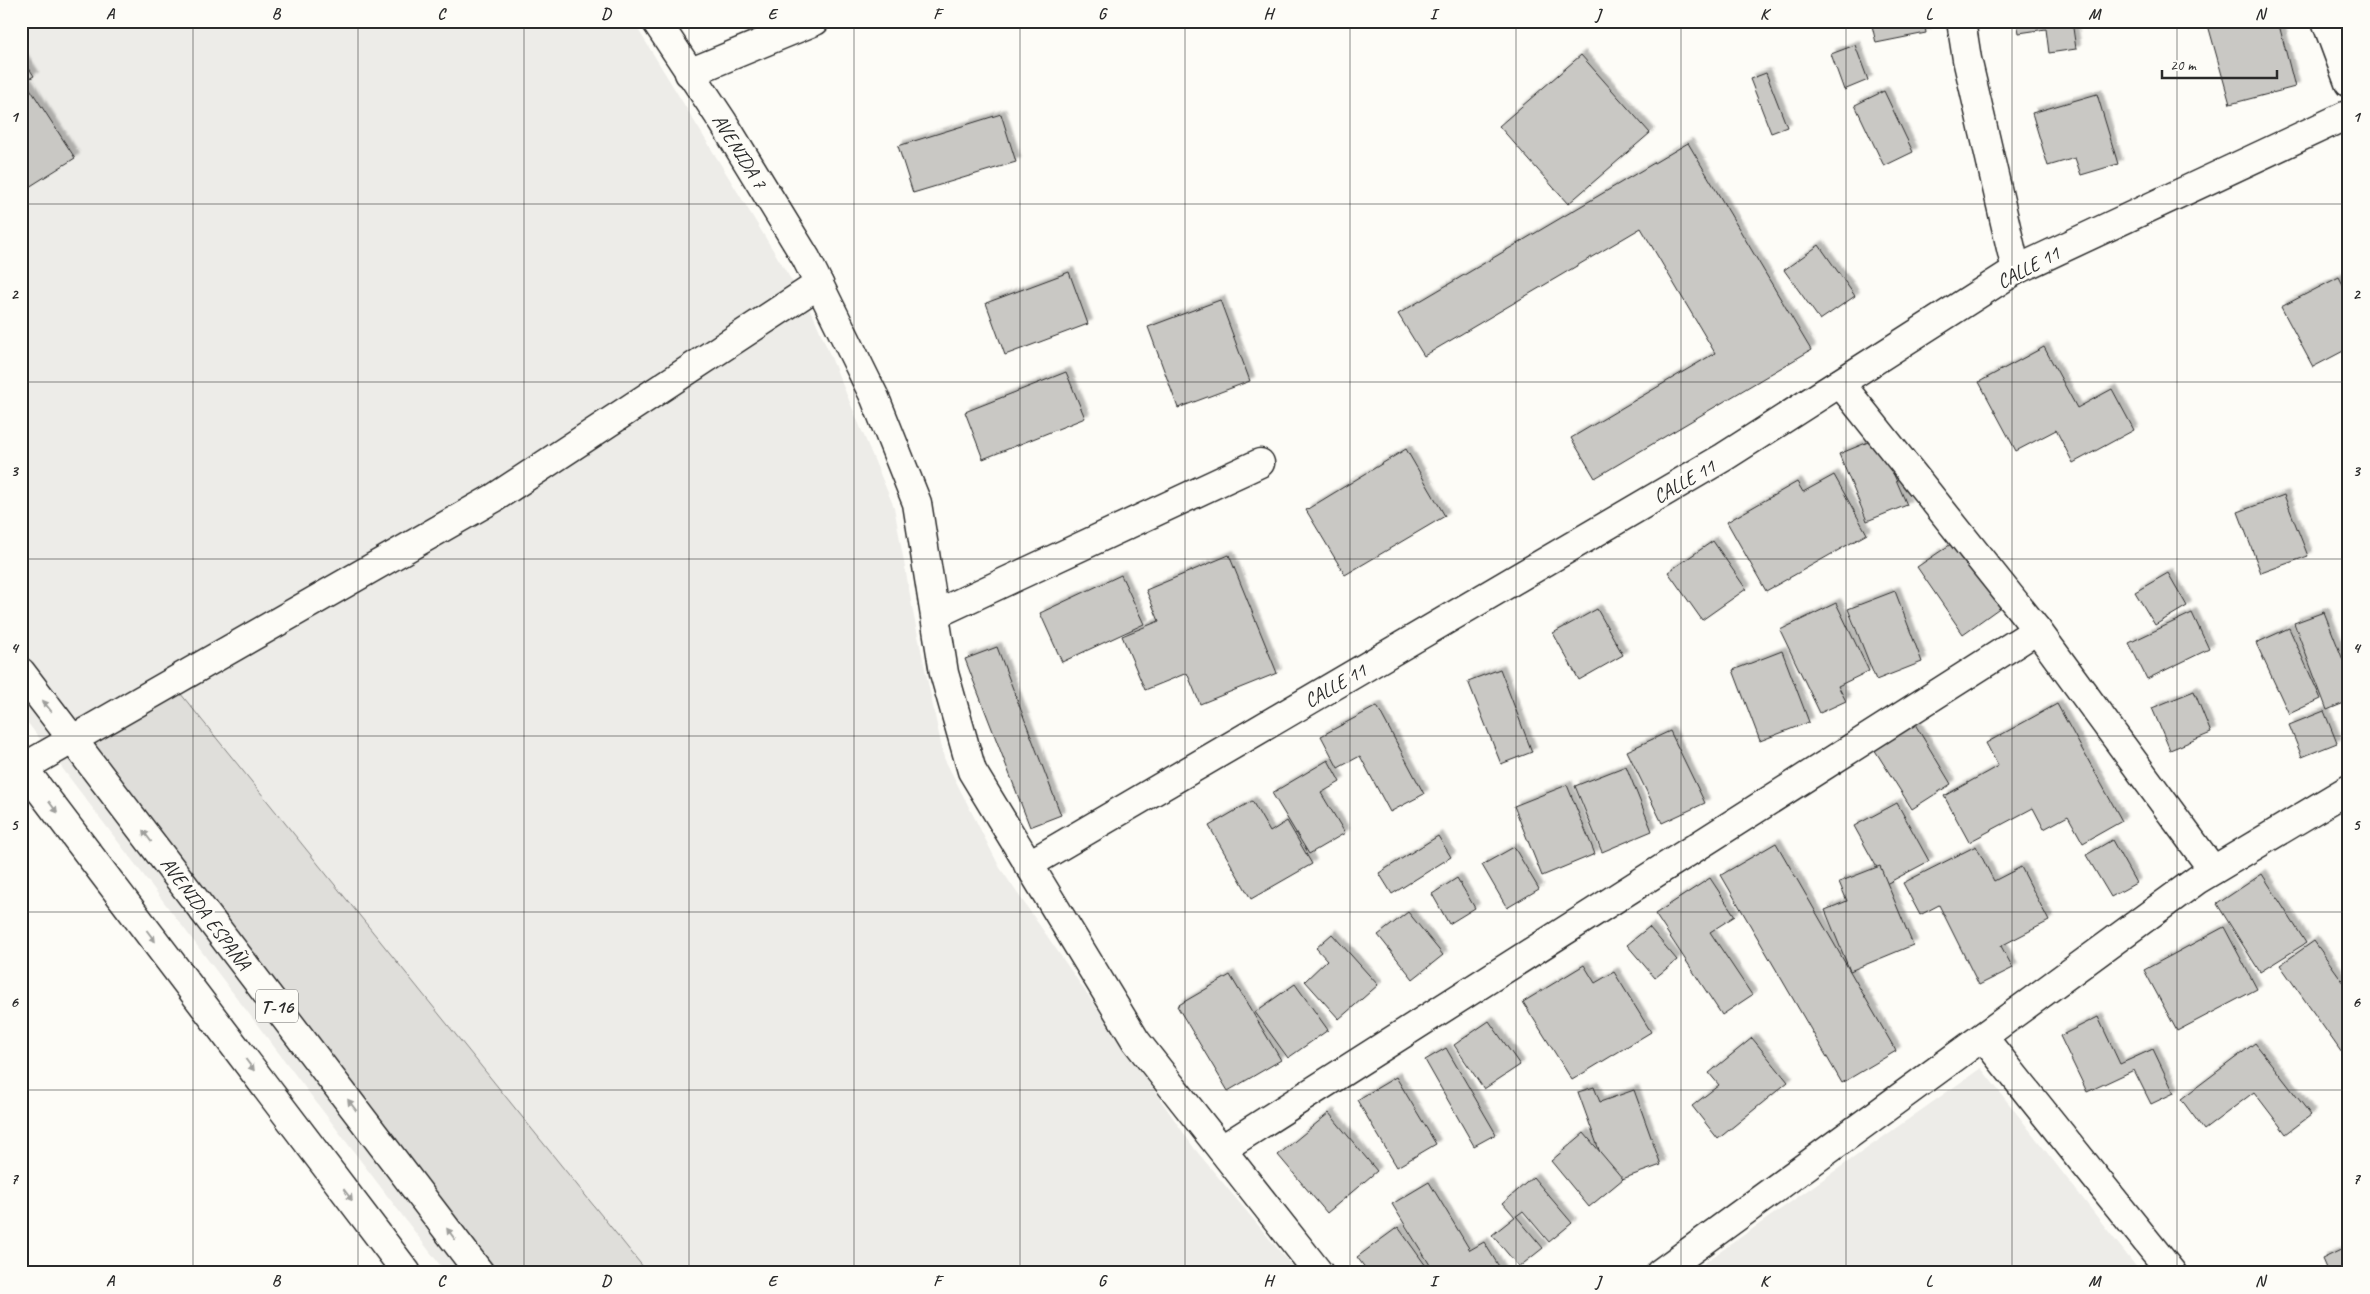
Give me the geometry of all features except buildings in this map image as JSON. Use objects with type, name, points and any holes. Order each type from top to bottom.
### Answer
[{"type":"main road","name":"AVENIDA 7","points":[[656,21],[806,258],[875,398],[917,503],[944,673],[972,771],[1136,1041],[1319,1273]]},
{"type":"main road","points":[[689,72],[815,21]]},
{"type":"main road","points":[[1961,21],[1967,59],[2016,270]]},
{"type":"main road","points":[[2326,21],[2349,83]]},
{"type":"main road","name":"CALLE 11","points":[[1028,865],[1724,457],[2016,270],[2349,114]]},
{"type":"main road","points":[[407,1273],[22,767],[494,498],[819,284]]},
{"type":"main road","points":[[1840,383],[2037,630],[2213,870]]},
{"type":"main road","points":[[936,614],[1260,463]]},
{"type":"main road","points":[[1222,1149],[2037,630]]},
{"type":"main road","name":"AVENIDA ESPAÑA","points":[[21,672],[475,1271]]},
{"type":"main road","points":[[1660,1273],[2213,870],[2349,789]]},
{"type":"main road","points":[[1983,1037],[2172,1273]]},
{"type":"shaded area","points":[[21,21],[633,21],[814,317],[894,507],[914,617],[944,758],[1000,868],[1194,1148],[1298,1273],[446,1273],[21,714]]},
{"type":"shaded area","points":[[172,683],[648,1273],[485,1273],[73,739]]},
{"type":"shaded area","points":[[1981,1068],[2141,1273],[1690,1273]]}]
